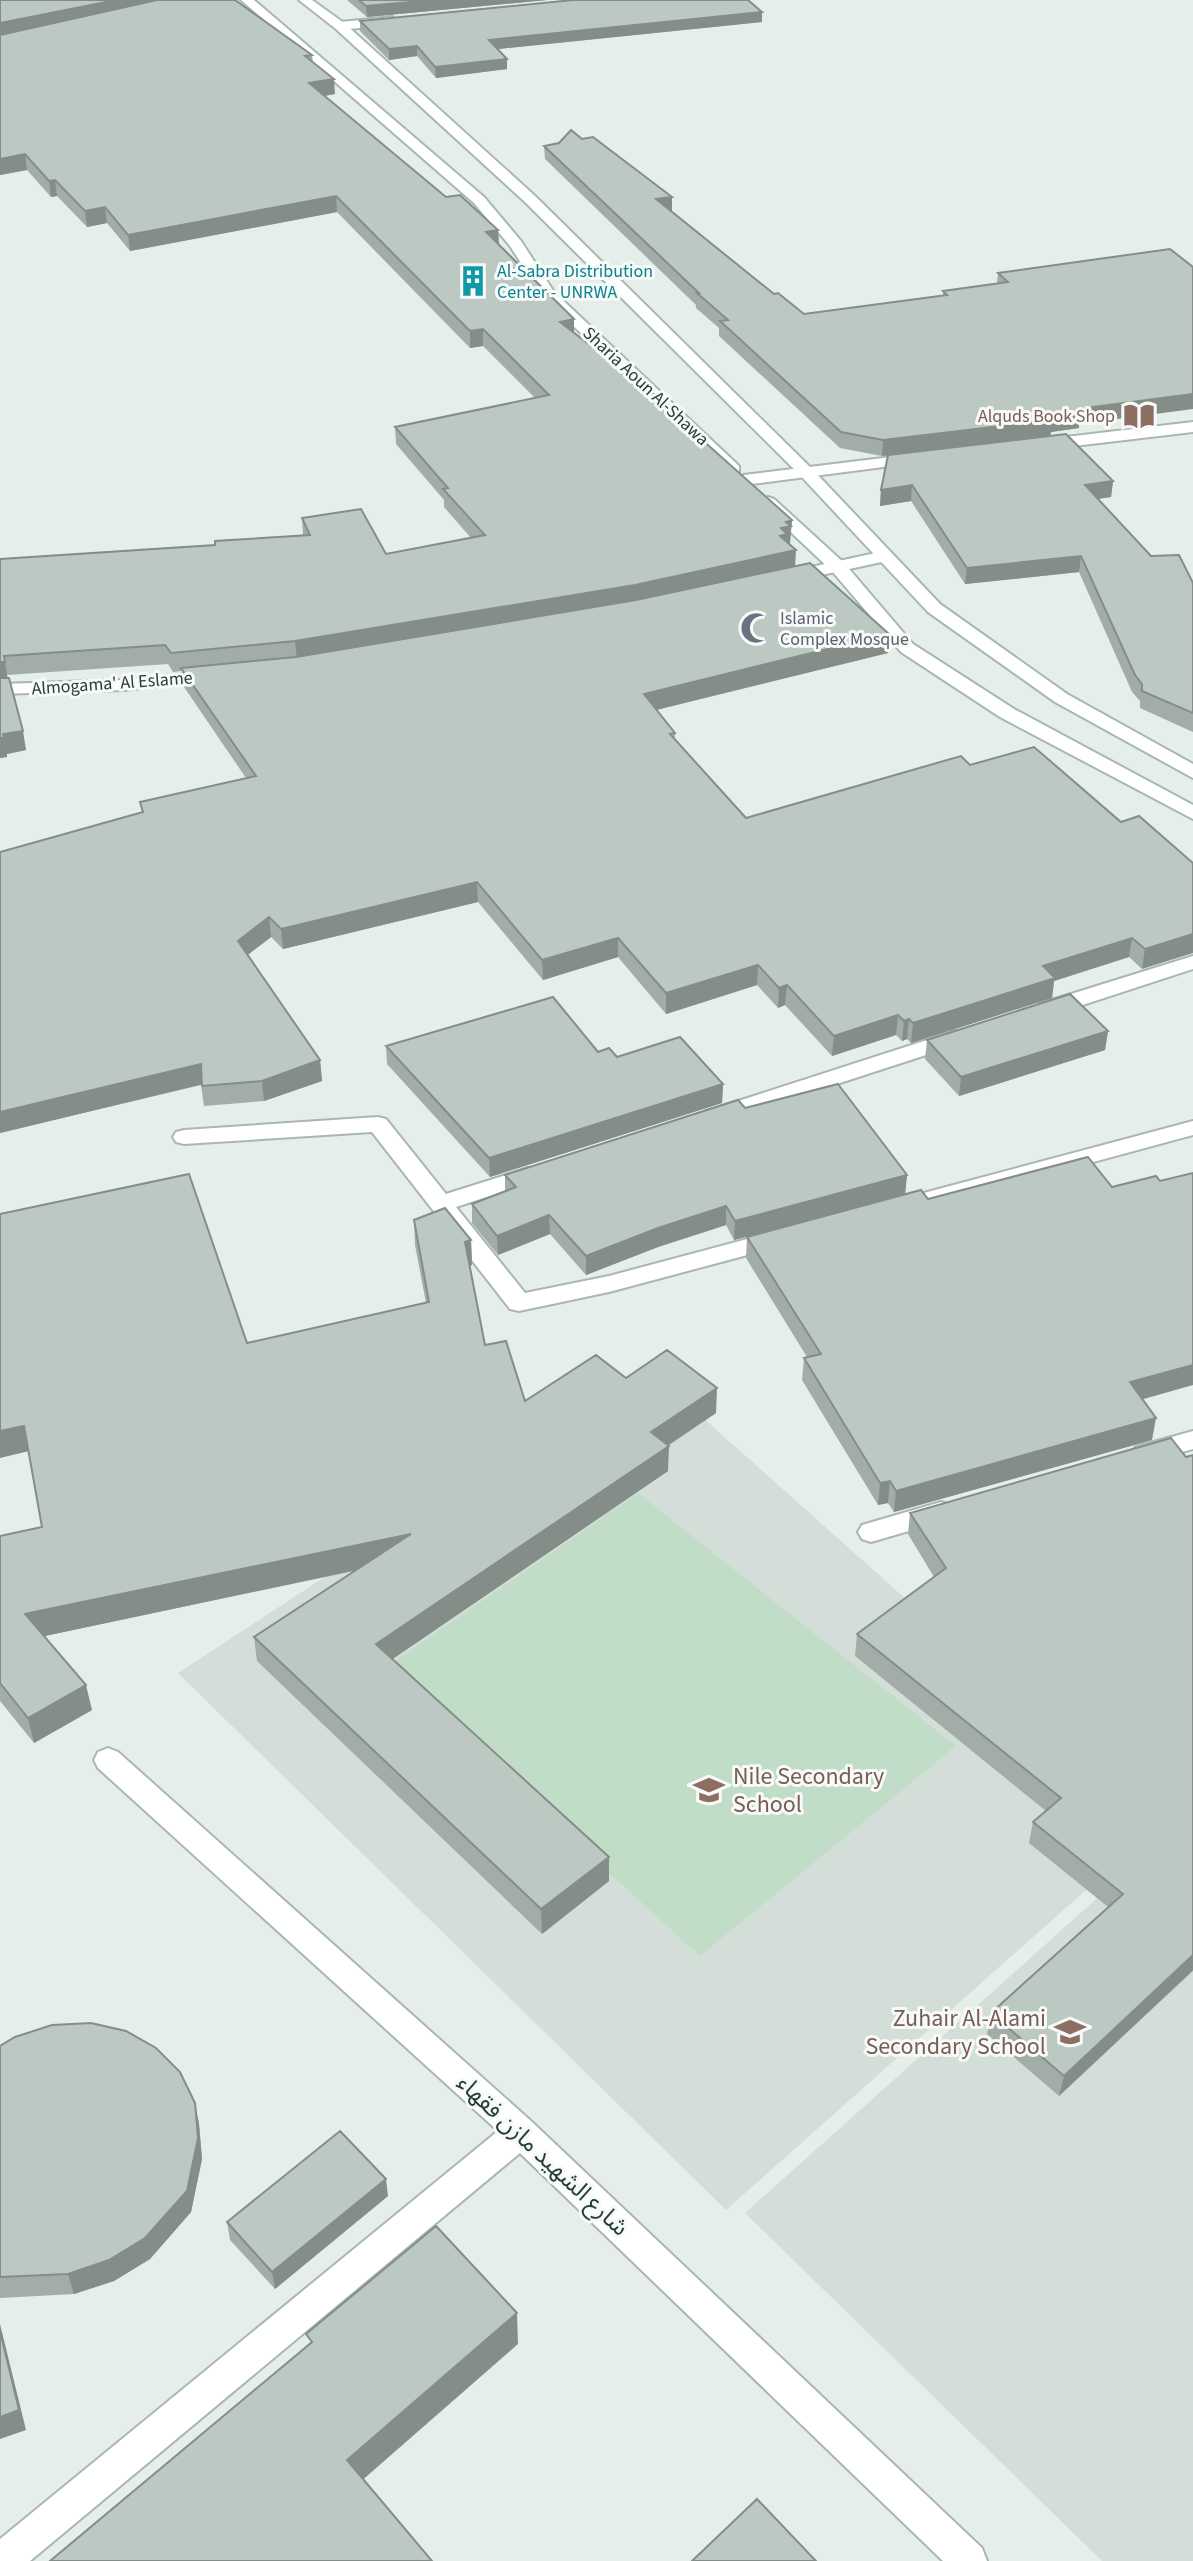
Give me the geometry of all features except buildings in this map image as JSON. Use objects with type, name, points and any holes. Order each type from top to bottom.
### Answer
[{"type":"main road","name":"Sharia Aoun Al-Shawa","points":[[247,0],[479,200],[516,244],[549,295],[838,567],[907,648],[1007,713],[1193,813]]},
{"type":"main road","points":[[305,0],[340,26],[530,199],[806,472],[934,608],[1050,690],[1193,772]]},
{"type":"main road","points":[[340,26],[401,20]]},
{"type":"main road","points":[[1023,447],[1193,427]]},
{"type":"main road","points":[[744,480],[930,458]]},
{"type":"main road","points":[[776,580],[885,556]]},
{"type":"main road","name":"Almogama' Al Eslame","points":[[0,689],[123,685],[239,674]]},
{"type":"main road","points":[[1028,1015],[1193,962]]},
{"type":"main road","points":[[697,1121],[982,1029]]},
{"type":"main road","points":[[184,1137],[378,1124],[519,1303],[609,1284],[794,1235]]},
{"type":"main road","points":[[870,1214],[1193,1128]]},
{"type":"main road","points":[[441,1204],[561,1165]]},
{"type":"main road","points":[[1116,1462],[1193,1440]]},
{"type":"main road","points":[[871,1532],[963,1506]]},
{"type":"main road","name":"شارع الشهيد مازن فقهاء","points":[[108,1760],[521,2132],[969,2561]]},
{"type":"main road","points":[[2,2561],[521,2132]]},
{"type":"shaded area","name":"Nile Secondary School","points":[[646,1367],[1159,1825],[726,2210],[178,1673]]},
{"type":"shaded area","name":"Zuhair Al-Alami Secondary School","points":[[1170,1833],[1193,1851],[1193,2561],[1102,2561],[745,2213]]},
{"type":"green space","points":[[638,1493],[956,1746],[700,1956],[385,1668]]},
{"type":"place","name":"Al-Sabra Distribution Center - UNRWA","points":[[473,281]]},
{"type":"place","name":"Alquds Book Shop","points":[[1139,416]]},
{"type":"place","name":"Islamic Complex Mosque","points":[[756,628]]},
{"type":"place","name":"Nile Secondary School","points":[[709,1790]]},
{"type":"place","name":"Zuhair Al-Alami Secondary School","points":[[1070,2032]]}]
